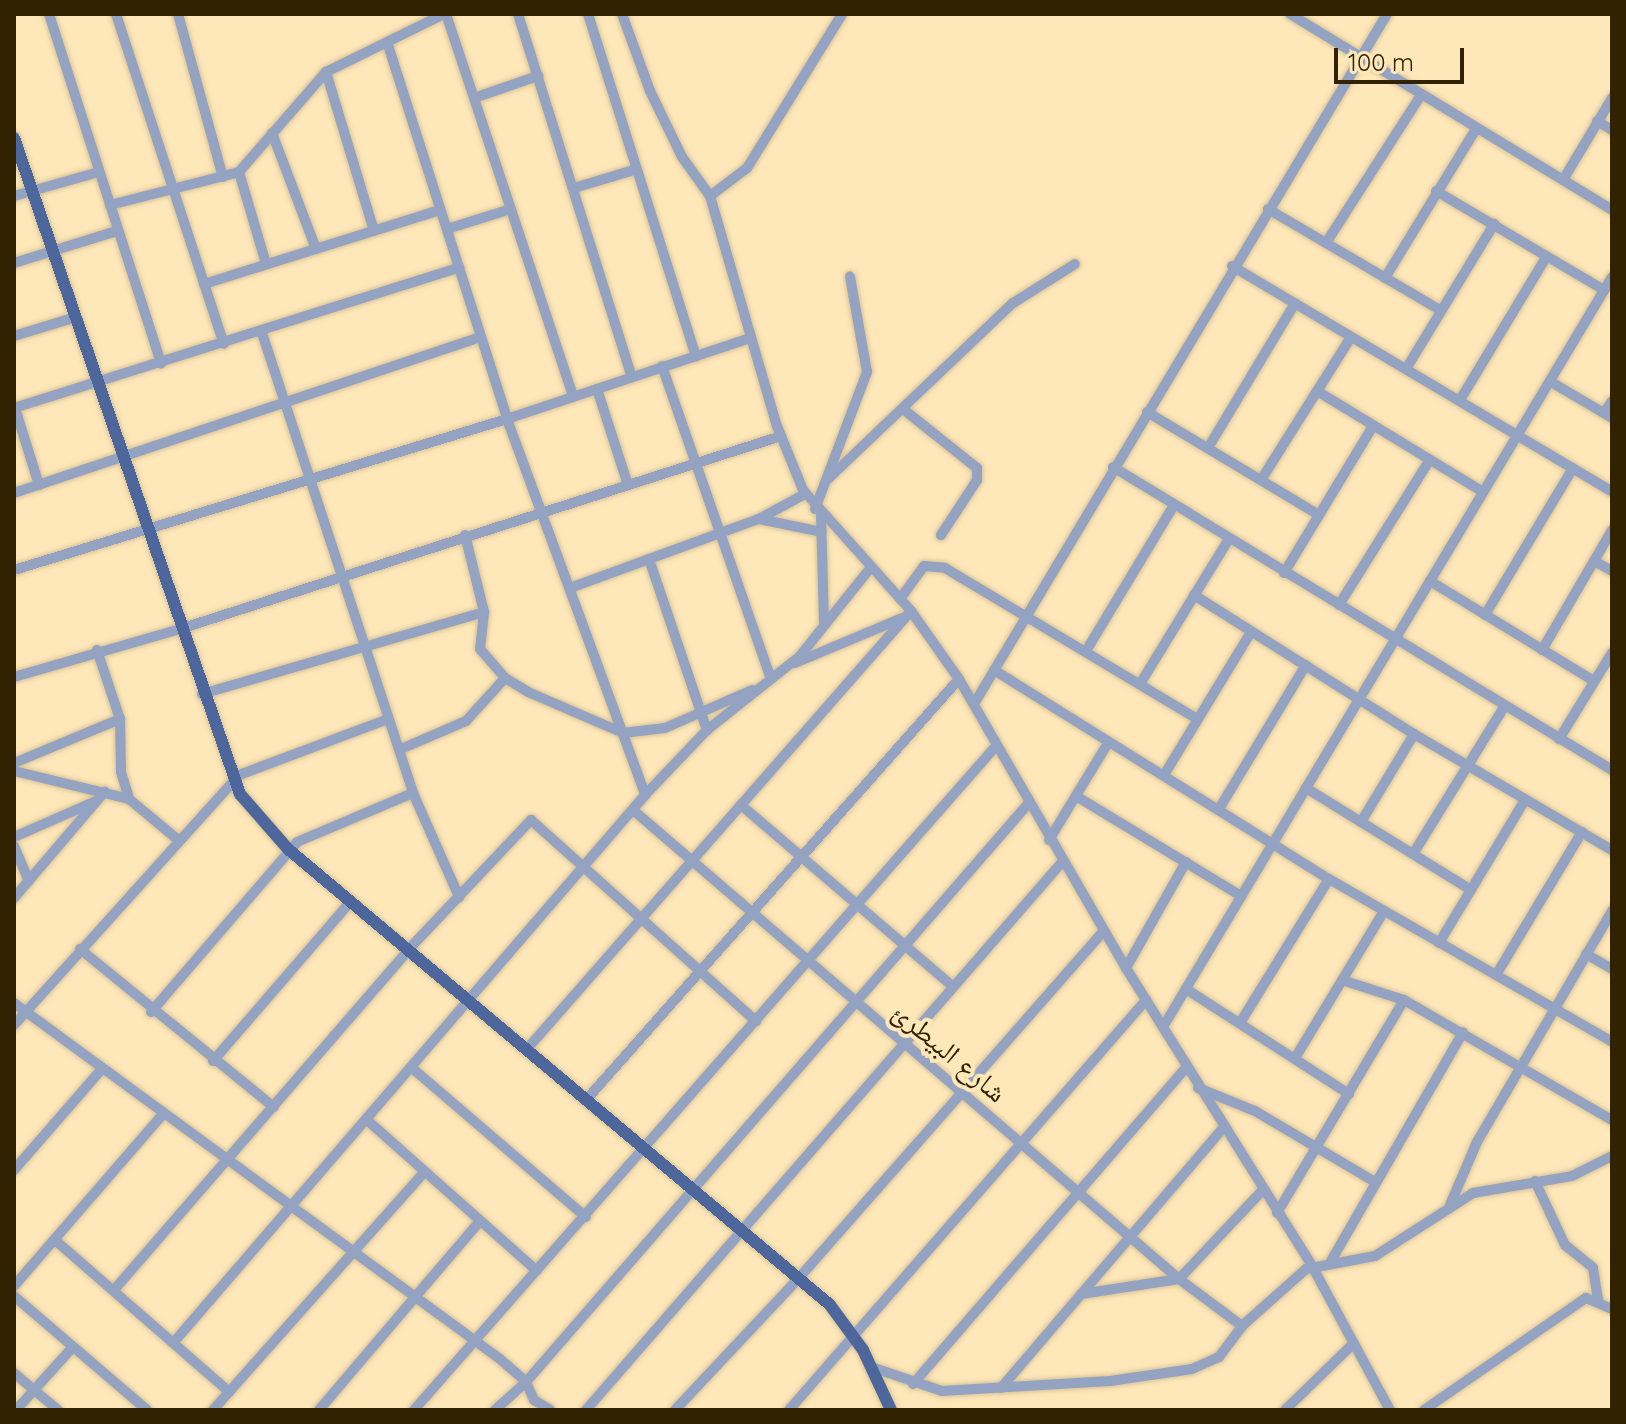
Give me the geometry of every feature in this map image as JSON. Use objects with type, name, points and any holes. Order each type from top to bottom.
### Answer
[{"type":"main road","points":[[14,138],[121,461],[234,781],[288,849],[830,1305],[855,1337],[890,1409]]},
{"type":"street","points":[[49,14],[161,363]]},
{"type":"street","points":[[116,14],[224,344]]},
{"type":"street","points":[[178,14],[223,177]]},
{"type":"street","points":[[110,205],[239,172],[326,72],[388,45],[445,14],[477,97],[573,396]]},
{"type":"street","points":[[518,14],[632,377]]},
{"type":"street","points":[[588,14],[634,170],[696,356]]},
{"type":"street","points":[[622,14],[632,54],[656,104],[682,157],[710,196],[781,436],[805,494],[818,512],[900,599],[907,614],[959,679],[1049,840],[1222,1129],[1312,1266],[1390,1410]]},
{"type":"street","points":[[710,196],[747,168],[842,14]]},
{"type":"street","points":[[974,704],[1232,266],[1387,14]]},
{"type":"street","points":[[1295,15],[1612,210]]},
{"type":"street","points":[[388,45],[507,419],[543,510],[645,795]]},
{"type":"street","points":[[326,72],[374,231]]},
{"type":"street","points":[[477,97],[538,76]]},
{"type":"street","points":[[1326,243],[1421,95]]},
{"type":"street","points":[[1563,180],[1612,98]]},
{"type":"street","points":[[1597,121],[1612,130]]},
{"type":"street","points":[[1385,278],[1476,129]]},
{"type":"street","points":[[272,133],[316,249]]},
{"type":"street","points":[[574,188],[634,170]]},
{"type":"street","points":[[14,196],[99,172]]},
{"type":"street","points":[[239,172],[266,264]]},
{"type":"street","points":[[1436,191],[1604,290]]},
{"type":"street","points":[[447,229],[511,209]]},
{"type":"street","points":[[1268,209],[1440,310]]},
{"type":"street","points":[[204,284],[440,210]]},
{"type":"street","points":[[1406,369],[1494,224]]},
{"type":"street","points":[[14,263],[117,231]]},
{"type":"street","points":[[1460,400],[1547,256]]},
{"type":"street","points":[[828,479],[1013,303],[1075,264]]},
{"type":"street","points":[[1232,266],[1612,492]]},
{"type":"street","points":[[39,485],[15,408],[262,333],[459,268]]},
{"type":"street","points":[[824,627],[822,532],[818,512],[867,372],[850,277]]},
{"type":"street","points":[[1163,1027],[1612,277]]},
{"type":"street","points":[[1208,448],[1295,303]]},
{"type":"street","points":[[14,336],[73,318]]},
{"type":"street","points":[[262,333],[345,575],[413,793],[459,897]]},
{"type":"street","points":[[14,493],[121,461],[481,337]]},
{"type":"street","points":[[1261,480],[1351,337]]},
{"type":"street","points":[[14,570],[309,477],[507,419],[751,338]]},
{"type":"street","points":[[662,366],[766,683]]},
{"type":"street","points":[[1551,382],[1608,416],[1612,401]]},
{"type":"street","points":[[597,389],[627,482]]},
{"type":"street","points":[[1317,391],[1483,492]]},
{"type":"street","points":[[903,409],[977,468],[977,480],[941,535]]},
{"type":"street","points":[[1147,412],[1319,515]]},
{"type":"street","points":[[1284,573],[1373,426]]},
{"type":"street","points":[[14,677],[97,650],[180,629],[627,482],[781,436]]},
{"type":"street","points":[[1339,605],[1429,461]]},
{"type":"street","points":[[1113,467],[1612,770]]},
{"type":"street","points":[[1485,615],[1573,468]]},
{"type":"street","points":[[570,588],[759,519],[805,494]]},
{"type":"street","points":[[1086,651],[1174,505]]},
{"type":"street","points":[[759,519],[822,532]]},
{"type":"street","points":[[1542,650],[1612,530]]},
{"type":"street","points":[[465,535],[484,612],[480,649],[505,678],[623,733],[659,730],[766,683]]},
{"type":"street","points":[[1140,684],[1229,539]]},
{"type":"street","points":[[649,559],[698,712],[707,730]]},
{"type":"street","points":[[1594,561],[1612,571]]},
{"type":"street","points":[[900,599],[921,568],[935,565],[1026,615],[1197,719]]},
{"type":"street","points":[[174,1342],[645,795],[707,730],[787,667],[824,627],[871,567]]},
{"type":"street","points":[[1430,581],[1594,681]]},
{"type":"street","points":[[1194,595],[1468,767],[1612,850]]},
{"type":"street","points":[[202,694],[484,612]]},
{"type":"street","points":[[787,667],[907,614]]},
{"type":"street","points":[[527,1049],[907,614]]},
{"type":"street","points":[[1164,775],[1251,632]]},
{"type":"street","points":[[97,650],[120,719],[121,772],[129,799],[177,839]]},
{"type":"street","points":[[1559,739],[1612,653]]},
{"type":"street","points":[[1219,809],[1306,665]]},
{"type":"street","points":[[994,670],[1329,879],[1612,1042]]},
{"type":"street","points":[[401,749],[466,721],[505,678]]},
{"type":"street","points":[[586,1100],[959,679]]},
{"type":"street","points":[[1413,854],[1504,707]]},
{"type":"street","points":[[14,763],[120,719]]},
{"type":"street","points":[[14,1025],[177,839],[234,781],[253,768],[388,719]]},
{"type":"street","points":[[1361,822],[1414,734]]},
{"type":"street","points":[[1049,840],[1108,743]]},
{"type":"street","points":[[414,1410],[996,746]]},
{"type":"street","points":[[14,771],[101,796],[129,799]]},
{"type":"street","points":[[1306,788],[1471,890]]},
{"type":"street","points":[[151,1012],[288,849],[314,831],[413,793]]},
{"type":"street","points":[[14,837],[101,796]]},
{"type":"street","points":[[14,898],[101,796]]},
{"type":"street","points":[[1076,796],[1241,896]]},
{"type":"street","points":[[1439,943],[1525,800]]},
{"type":"street","points":[[495,1410],[526,1382],[1028,804]]},
{"type":"street","points":[[741,805],[953,987]]},
{"type":"street","name":"شارع البيطرئ","points":[[633,810],[1129,1237],[1242,1326]]},
{"type":"street","points":[[114,1290],[228,1162],[409,949],[531,820],[756,1021]]},
{"type":"street","points":[[1496,975],[1582,832]]},
{"type":"street","points":[[14,846],[29,881]]},
{"type":"street","points":[[586,1410],[1062,862]]},
{"type":"street","points":[[1126,968],[1186,862]]},
{"type":"street","points":[[1240,1023],[1329,879]]},
{"type":"street","points":[[213,1061],[351,901]]},
{"type":"street","points":[[1295,1058],[1384,911]]},
{"type":"street","points":[[1450,1205],[1466,1162],[1612,911]]},
{"type":"street","points":[[675,1410],[798,1279],[1104,931]]},
{"type":"street","points":[[80,949],[151,1012],[274,1107]]},
{"type":"street","points":[[1586,954],[1612,969]]},
{"type":"street","points":[[1342,980],[1404,1000],[1612,1120]]},
{"type":"street","points":[[1186,989],[1349,1094]]},
{"type":"street","points":[[789,1410],[1146,1000]]},
{"type":"street","points":[[1277,1213],[1404,1000]]},
{"type":"street","points":[[14,1003],[162,1115],[415,1297],[526,1382],[534,1400],[550,1410]]},
{"type":"street","points":[[1331,1261],[1463,1032]]},
{"type":"street","points":[[412,1068],[586,1217]]},
{"type":"street","points":[[913,1384],[1186,1068]]},
{"type":"street","points":[[14,1170],[101,1070]]},
{"type":"street","points":[[1198,1088],[1239,1103],[1318,1146],[1375,1182]]},
{"type":"street","points":[[14,1286],[162,1115]]},
{"type":"street","points":[[367,1120],[537,1271]]},
{"type":"street","points":[[1001,1388],[1222,1129]]},
{"type":"street","points":[[871,1367],[913,1384],[942,1391],[1192,1369],[1219,1357],[1242,1326],[1312,1266],[1380,1254],[1450,1205],[1473,1193],[1572,1176],[1612,1156]]},
{"type":"street","points":[[213,1410],[425,1171]]},
{"type":"street","points":[[1535,1181],[1565,1245],[1593,1268],[1598,1300]]},
{"type":"street","points":[[1081,1294],[1179,1279],[1262,1191]]},
{"type":"street","points":[[319,1410],[480,1221]]},
{"type":"street","points":[[55,1240],[229,1392]]},
{"type":"street","points":[[14,1296],[147,1410]]},
{"type":"street","points":[[1424,1410],[1586,1298],[1598,1300],[1612,1309]]},
{"type":"street","points":[[1285,1410],[1354,1343]]},
{"type":"street","points":[[16,1410],[73,1347]]},
{"type":"street","points":[[14,1373],[58,1410]]}]
